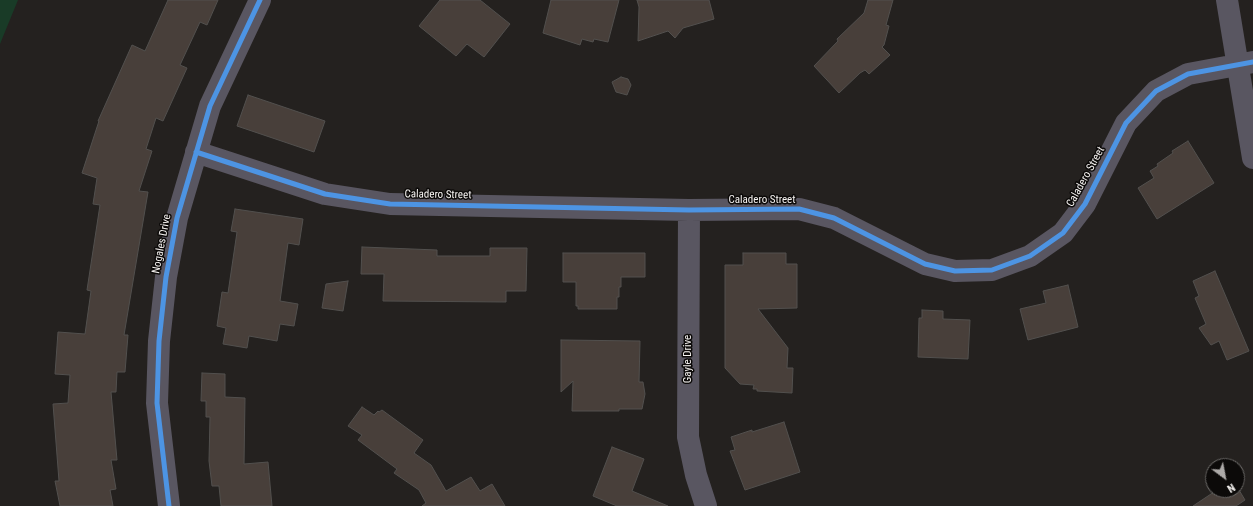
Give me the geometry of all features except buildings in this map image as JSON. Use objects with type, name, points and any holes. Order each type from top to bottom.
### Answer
[{"type":"street","name":"Nogales Drive","points":[[169,506],[157,403],[159,340],[166,277],[177,218],[210,106],[260,0]]},
{"type":"street","points":[[1227,0],[1245,64],[1253,158]]},
{"type":"street","name":"Caladero Street","points":[[196,152],[325,194],[390,204],[689,210],[799,209],[834,218],[925,264],[955,271],[992,270],[1030,256],[1063,233],[1085,204],[1126,123],[1156,91],[1188,74],[1245,64]]},
{"type":"street","name":"Gayle Drive","points":[[689,210],[688,437],[696,475],[706,506]]},
{"type":"green space","points":[[0,0],[18,0],[0,44]]},
{"type":"cycle path","points":[[169,506],[157,403],[159,341],[166,277],[177,218],[210,106],[260,0]]},
{"type":"cycle path","points":[[196,152],[325,194],[390,204],[689,210],[799,209],[834,218],[925,264],[955,271],[992,270],[1030,256],[1063,233],[1085,204],[1126,123],[1156,91],[1188,74],[1253,62]]}]
